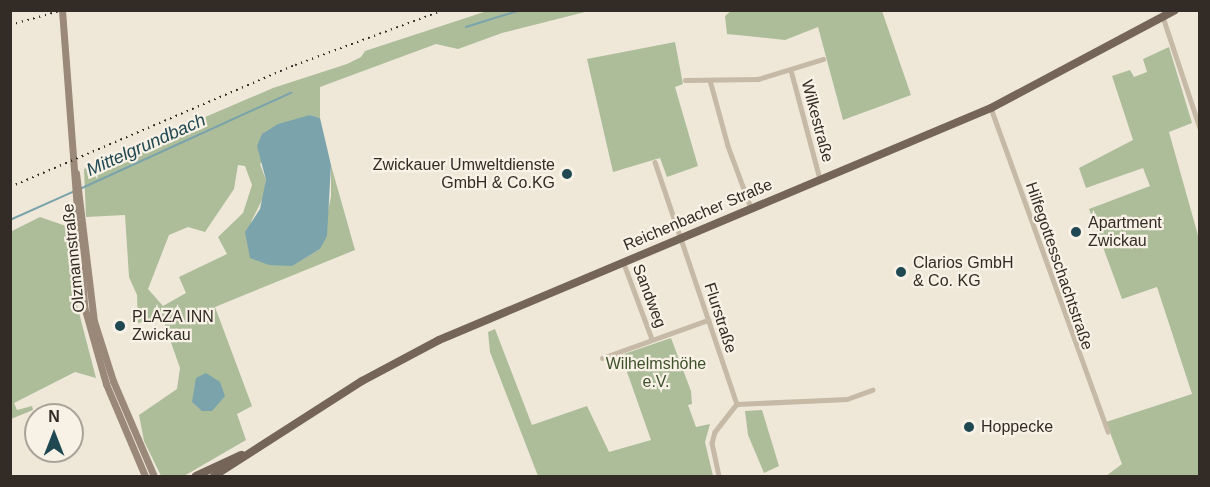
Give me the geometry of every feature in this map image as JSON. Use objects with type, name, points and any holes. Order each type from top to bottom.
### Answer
[{"type":"main road","name":"Olzmannstraße","points":[[62,10],[88,322],[106,384],[145,477]]},
{"type":"main road","name":"Reichenbacher Straße","points":[[214,477],[251,451],[415,352],[623,261],[991,108],[1175,10]]},
{"type":"main road","name":"Olzmannstraße","points":[[77,197],[94,321],[113,381],[154,477]]},
{"type":"main road","name":"Reichenbacher Straße","points":[[196,477],[251,451]]},
{"type":"street","points":[[1162,17],[1200,128]]},
{"type":"street","points":[[685,80],[758,79],[823,59]]},
{"type":"street","name":"Wilkestraße","points":[[791,70],[820,179]]},
{"type":"street","points":[[710,80],[728,146],[751,208]]},
{"type":"street","name":"Hilfegottesschachtstraße","points":[[991,108],[1108,431]]},
{"type":"street","name":"Flurstraße","points":[[655,162],[737,404]]},
{"type":"street","name":"Sandweg","points":[[623,261],[652,339]]},
{"type":"street","points":[[602,358],[708,320]]},
{"type":"street","points":[[719,477],[712,443],[715,432],[737,404],[846,399],[872,390]]},
{"type":"green space","points":[[732,10],[882,11],[911,95],[843,120],[818,27],[785,40],[727,34],[725,16]]},
{"type":"green space","points":[[487,11],[589,11],[502,33],[458,49],[436,44],[320,87],[320,118],[310,115],[260,164],[266,180],[264,196],[251,222],[291,266],[320,249],[331,196],[331,165],[355,250],[215,307],[252,406],[237,414],[246,440],[184,476],[161,476],[144,441],[139,415],[177,389],[180,368],[162,317],[138,323],[137,295],[129,277],[125,215],[86,217],[84,169],[273,88],[347,64],[361,57],[365,51]],"holes":[[[238,165],[245,166],[252,185],[243,213],[218,237],[227,254],[179,277],[186,293],[163,306],[148,289],[169,235],[188,227],[205,232],[234,189]]]},
{"type":"green space","points":[[675,42],[683,84],[675,87],[698,166],[667,177],[660,158],[613,172],[587,59]]},
{"type":"green space","points":[[1169,47],[1192,123],[1169,132],[1199,239],[1199,476],[1106,476],[1122,464],[1106,422],[1192,394],[1157,287],[1122,299],[1089,209],[1150,186],[1143,168],[1086,188],[1079,168],[1133,140],[1112,76],[1130,70],[1134,77],[1147,72],[1143,59]]},
{"type":"green space","points":[[40,217],[66,226],[77,305],[96,378],[75,372],[14,403],[17,410],[24,408],[24,414],[11,419],[10,232]]},
{"type":"green space","name":"Wilhelmshöhe e.V.","points":[[495,329],[532,425],[587,406],[609,452],[651,440],[621,355],[671,338],[691,391],[692,404],[688,405],[696,427],[710,424],[705,442],[713,476],[538,476],[490,352],[488,332]]},
{"type":"green space","points":[[762,410],[779,466],[764,473],[748,435],[745,411]]},
{"type":"water","points":[[310,115],[320,118],[331,165],[327,236],[320,249],[292,266],[269,265],[250,258],[245,232],[260,209],[266,180],[257,146],[262,134],[278,124]]},
{"type":"water","points":[[206,373],[220,382],[225,396],[212,411],[202,411],[192,402],[196,378]]},
{"type":"waterway","name":"Mittelgrundbach","points":[[466,27],[521,10]]},
{"type":"waterway","name":"Mittelgrundbach","points":[[80,189],[291,93]]},
{"type":"waterway","name":"Mittelgrundbach","points":[[10,220],[73,192]]},
{"type":"railway","points":[[10,25],[63,10]]},
{"type":"railway","points":[[10,187],[295,65],[444,10]]},
{"type":"place","name":"Zwickauer Umweltdienste GmbH & Co.KG","points":[[567,174]]},
{"type":"place","name":"Apartment Zwickau","points":[[1076,232]]},
{"type":"place","name":"Clarios GmbH & Co. KG","points":[[901,272]]},
{"type":"place","name":"PLAZA INN Zwickau","points":[[120,326]]},
{"type":"place","name":"Hoppecke","points":[[969,427]]}]
